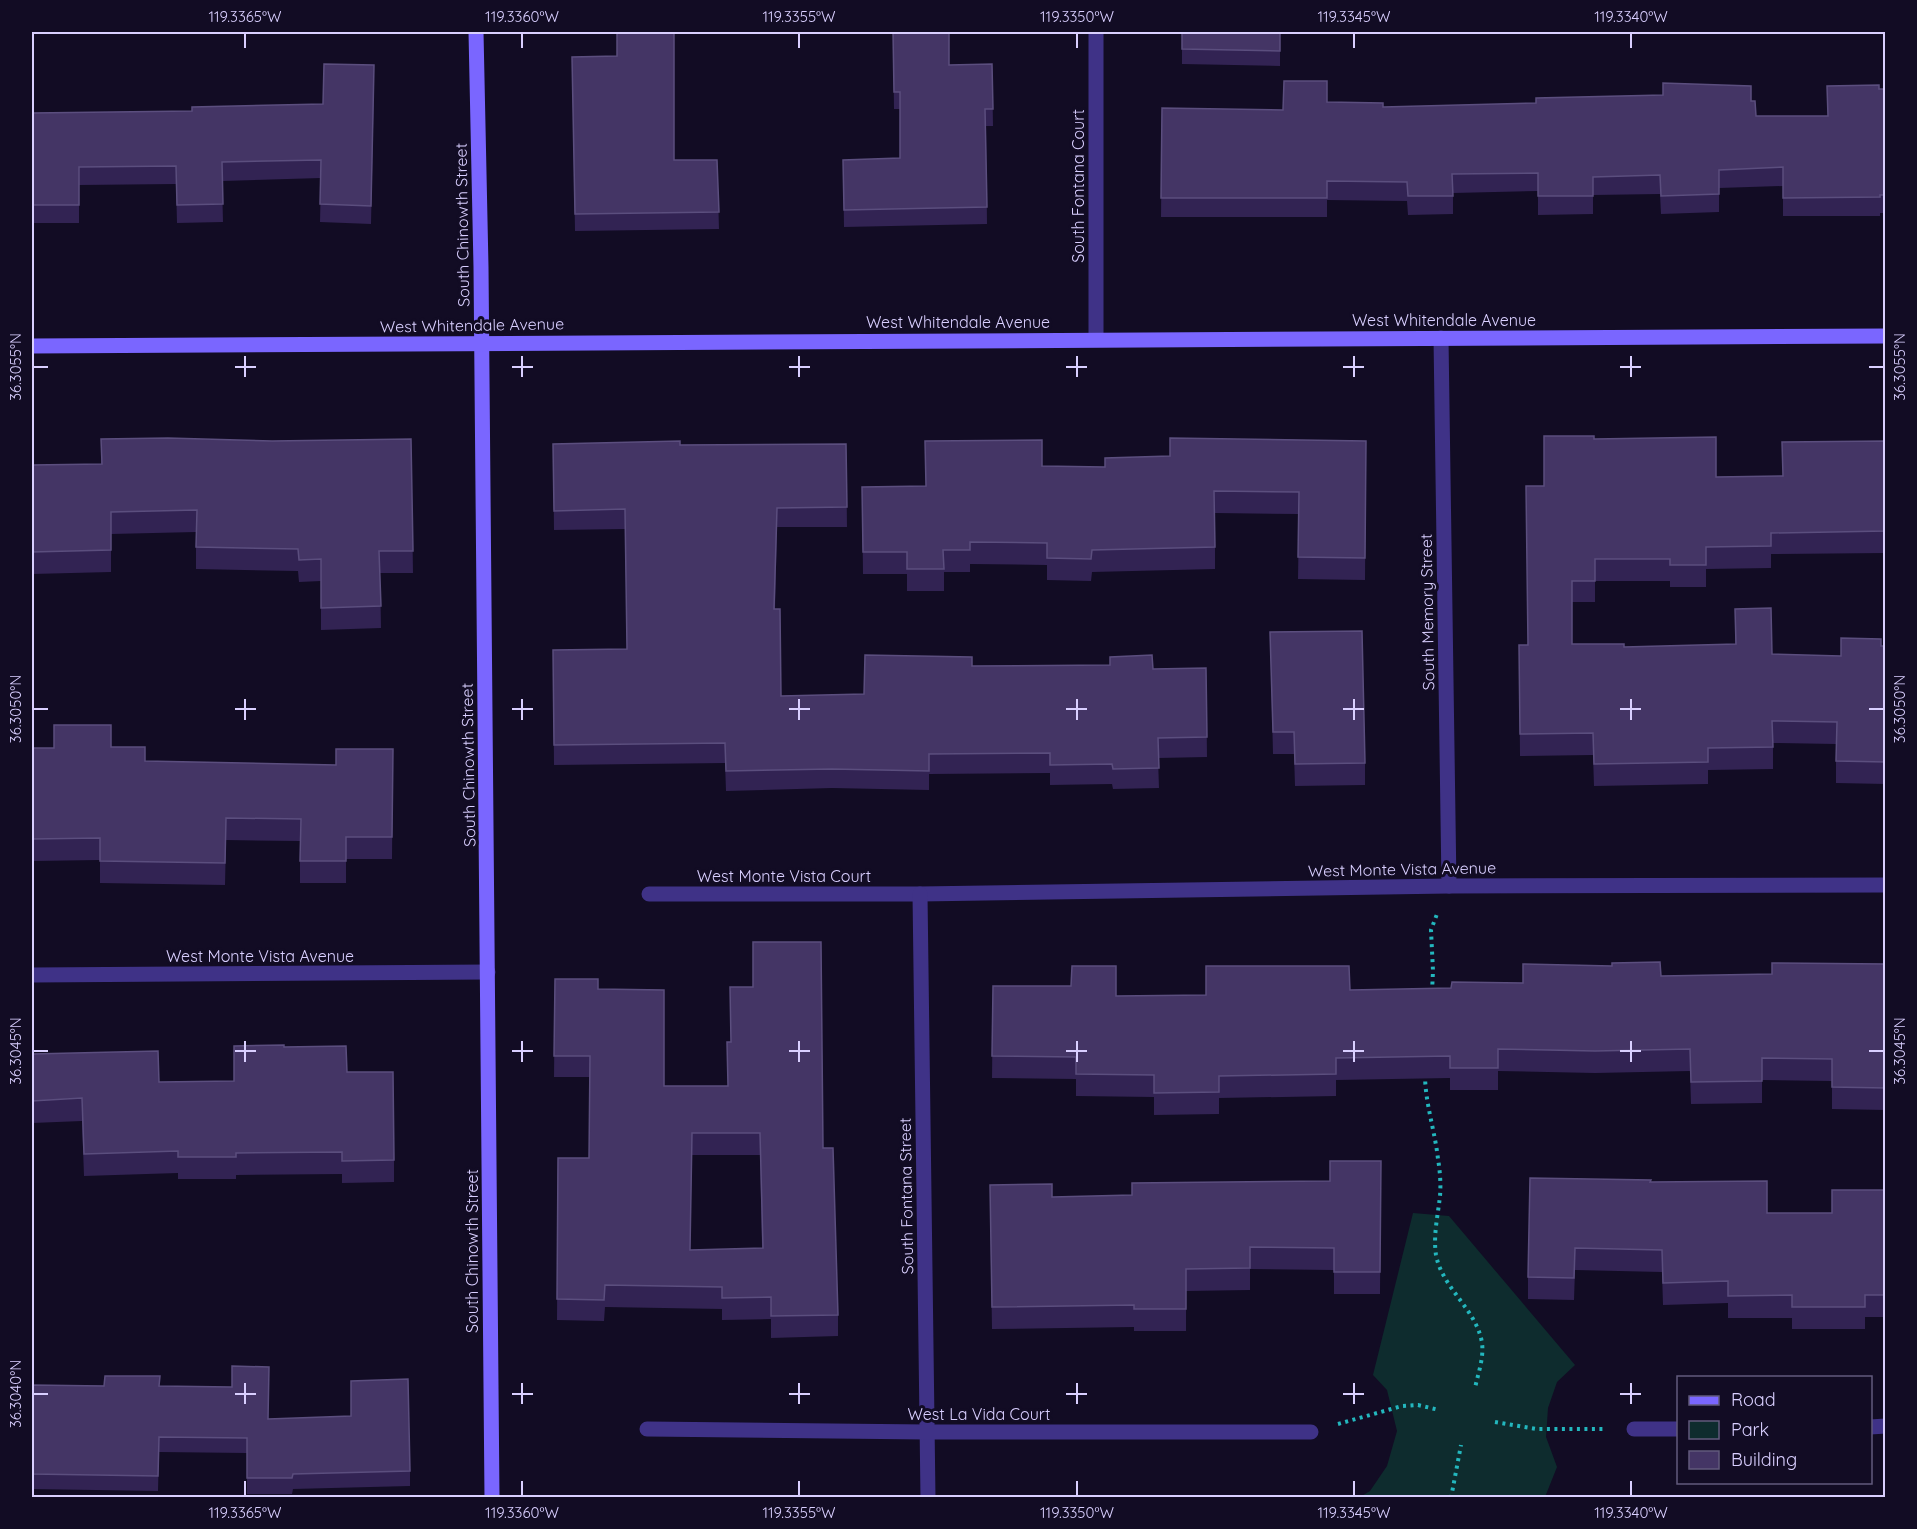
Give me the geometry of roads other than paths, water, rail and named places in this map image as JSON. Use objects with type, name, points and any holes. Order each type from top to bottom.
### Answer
[{"type":"street","name":"South Chinowth Street","points":[[476,32],[492,1497]]},
{"type":"street","name":"South Fontana Court","points":[[1096,32],[1096,339]]},
{"type":"street","name":"West Whitendale Avenue","points":[[32,346],[1886,336]]},
{"type":"street","name":"South Memory Street","points":[[1441,338],[1449,886]]},
{"type":"street","name":"West Monte Vista Avenue","points":[[920,894],[1449,886],[1886,885]]},
{"type":"street","name":"West Monte Vista Court","points":[[649,894],[920,894]]},
{"type":"street","name":"South Fontana Street","points":[[920,894],[928,1497]]},
{"type":"street","name":"West Monte Vista Avenue","points":[[32,975],[488,972]]},
{"type":"street","name":"West La Vida Court","points":[[647,1429],[1311,1432]]},
{"type":"street","points":[[1634,1429],[1677,1429]]}]
